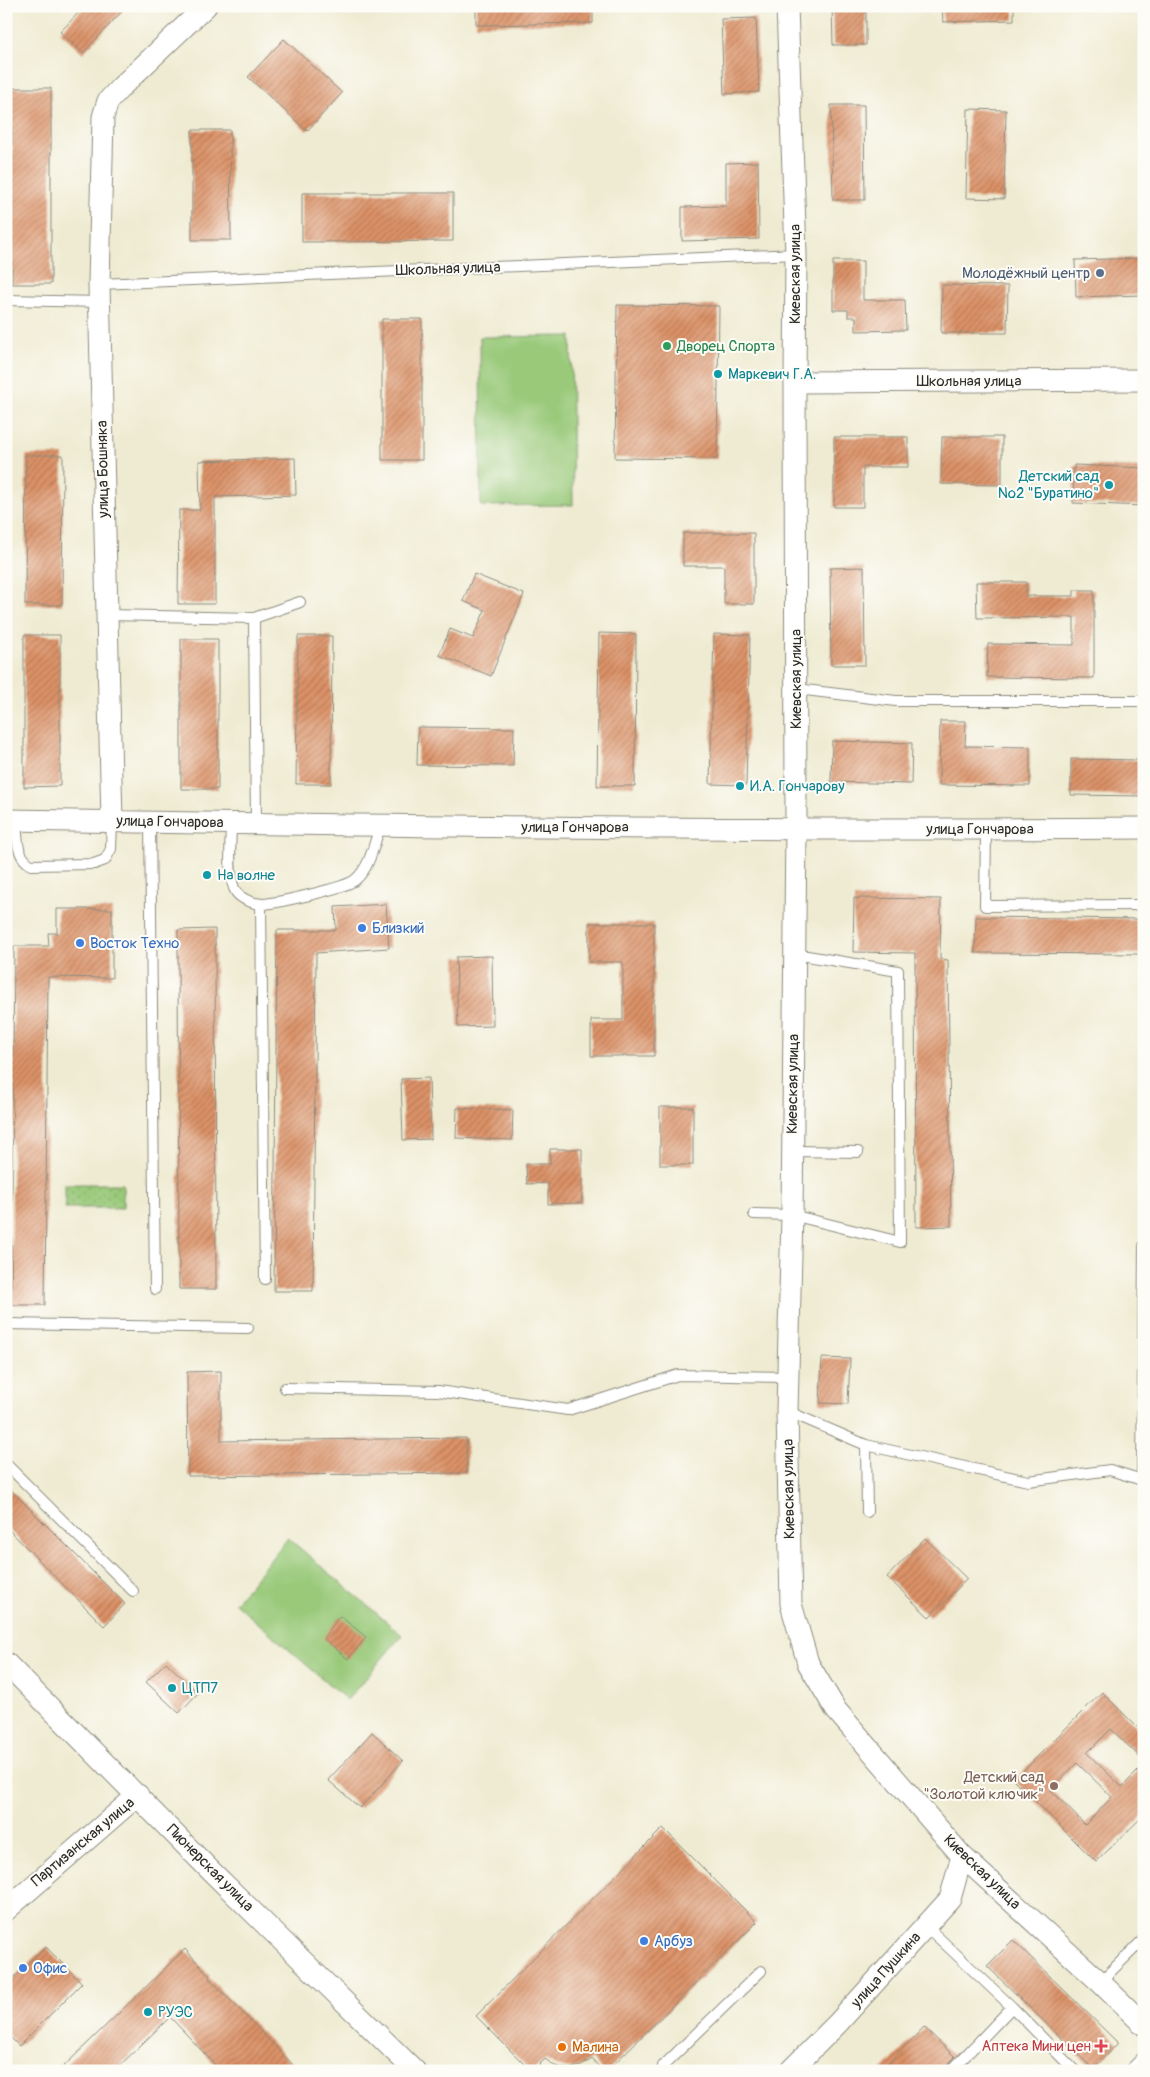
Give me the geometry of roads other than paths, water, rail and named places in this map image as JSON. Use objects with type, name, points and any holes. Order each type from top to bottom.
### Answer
[{"type":"street","name":"улица Бошняка","points":[[112,821],[99,293],[103,117],[108,101],[121,86],[206,6]]},
{"type":"street","name":"Киевская улица","points":[[787,6],[796,254],[794,382],[797,689],[796,828],[792,1216],[787,1411],[791,1604],[808,1663],[836,1710],[962,1856],[1100,1982],[1144,2025]]},
{"type":"street","name":"Школьная улица","points":[[794,382],[1144,380]]},
{"type":"street","name":"улица Гончарова","points":[[11,820],[380,826],[986,830],[1144,828]]},
{"type":"street","name":"Пионерская улица","points":[[6,1663],[210,1870],[415,2071]]},
{"type":"street","name":"Партизанская улица","points":[[9,1903],[138,1795]]},
{"type":"street","name":"улица Пушкина","points":[[790,2071],[838,2023],[950,1899],[962,1856]]},
{"type":"lane","name":"Школьная улица","points":[[6,300],[99,293],[796,254]]},
{"type":"lane","points":[[107,616],[254,618],[300,602]]},
{"type":"lane","points":[[254,618],[256,824]]},
{"type":"lane","points":[[797,689],[896,701],[1144,701]]},
{"type":"lane","points":[[11,820],[22,859],[31,865],[94,864],[105,860],[111,849],[112,821]]},
{"type":"lane","points":[[150,822],[155,1289]]},
{"type":"lane","points":[[231,824],[231,880],[235,891],[243,899],[261,904],[342,887],[355,880],[366,868],[380,826]]},
{"type":"lane","points":[[986,830],[985,906],[1144,905]]},
{"type":"lane","points":[[261,904],[265,1279]]},
{"type":"lane","points":[[754,1214],[792,1216],[900,1242],[898,971],[795,954]]},
{"type":"lane","points":[[792,1151],[858,1152]]},
{"type":"lane","points":[[787,1411],[866,1445],[1028,1481],[1110,1470],[1143,1481],[1144,1246]]},
{"type":"lane","points":[[6,1324],[248,1328]]},
{"type":"lane","points":[[285,1388],[438,1391],[568,1410],[678,1375],[788,1377]]},
{"type":"lane","points":[[866,1445],[867,1512]]},
{"type":"lane","points":[[6,1464],[133,1591]]},
{"type":"lane","points":[[926,1926],[1012,2007],[1075,2071]]},
{"type":"lane","points":[[1100,1982],[1144,1939]]},
{"type":"lane","points":[[663,2069],[761,1971]]},
{"type":"lane","points":[[951,2071],[1012,2007]]},
{"type":"lane","points":[[1129,2071],[1144,2056]]},
{"type":"place","name":"Молодёжный центр","points":[[1100,273]]},
{"type":"place","name":"Дворец Спорта","points":[[667,346]]},
{"type":"place","name":"Маркевич Г.А.","points":[[718,374]]},
{"type":"place","name":"Детский сад №2 \"Буратино\"","points":[[1109,485]]},
{"type":"place","name":"И.А. Гончарову","points":[[740,786]]},
{"type":"place","name":"На волне","points":[[207,875]]},
{"type":"place","name":"Близкий","points":[[362,928]]},
{"type":"place","name":"Восток Техно","points":[[80,943]]},
{"type":"place","name":"ЦТП7","points":[[172,1688]]},
{"type":"place","name":"Детский сад \"Золотой ключик\"","points":[[1054,1786]]},
{"type":"place","name":"Арбуз","points":[[644,1941]]},
{"type":"place","name":"Офис","points":[[23,1968]]},
{"type":"place","name":"РУЭС","points":[[148,2012]]},
{"type":"place","name":"Aптека Mини цен","points":[[1101,2046]]},
{"type":"place","name":"Малина","points":[[562,2047]]}]
